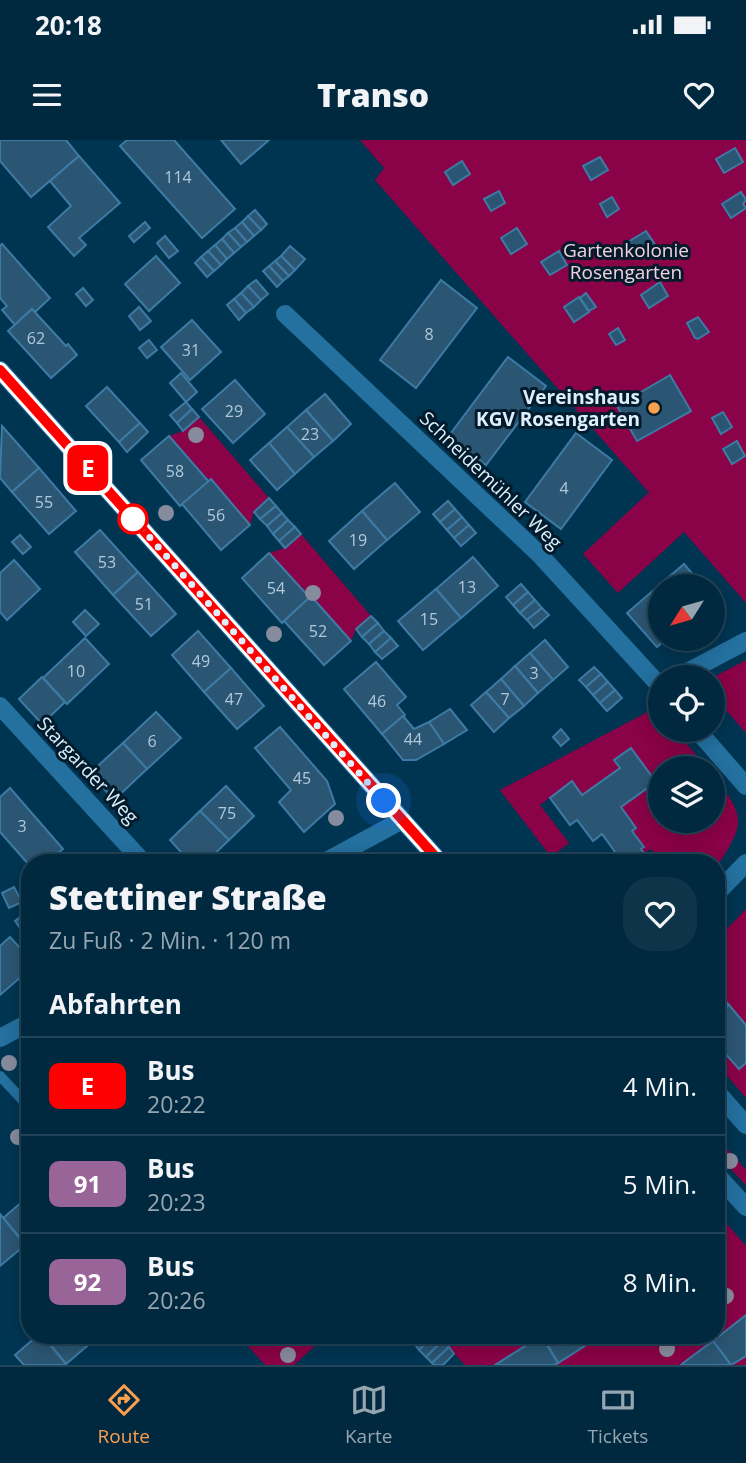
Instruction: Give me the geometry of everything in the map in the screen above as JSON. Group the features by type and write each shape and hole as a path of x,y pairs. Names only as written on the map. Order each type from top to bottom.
{"street":[{"name":"Schneidemühler Weg","path":"285,314 539,554 648,673"},
{"path":"0,370 433,854"},
{"path":"701,665 746,641"},
{"name":"Stargarder Weg","path":"0,706 136,854"},
{"path":"708,742 746,786"},
{"path":"340,854 402,820"},
{"path":"725,885 746,863"},
{"path":"0,1038 21,1027"},
{"path":"725,1101 746,1125"},
{"path":"725,1184 746,1207"}],"lane":[{"path":"0,1076 21,1098"}],"green space":[{"name":"Gartenkolonie Rosengarten","path":"360,140 746,140 746,603 725,579 725,574 721,574 684,532 618,593 583,554 648,493 651,495 375,180 384,168"},
{"path":"199,417 269,498 254,512 250,525 169,436 183,431"},
{"path":"301,534 371,616 356,629 351,641 269,553 285,548"},
{"path":"746,660 746,733 725,709 725,671"},
{"path":"648,712 648,742 685,742 697,756 648,756 648,770 631,748 614,760 620,768 582,795 572,782 540,805 569,843 555,854 549,854 500,790"},
{"path":"648,787 648,833 725,833 725,791 736,811 737,830 724,854 655,854 651,849 644,853 632,831 636,827 621,807"},
{"path":"746,909 746,1098 725,1074 725,931"},
{"path":"725,1146 746,1170 746,1185 725,1163"},
{"path":"725,1222 746,1246 746,1365 465,1365 445,1344 725,1344"},
{"path":"246,1344 317,1344 294,1365 265,1365"}],"building":[{"path":"0,140 66,140 79,156 31,197 0,161"},
{"path":"127,140 174,140 235,209 202,238 120,146"},
{"path":"221,140 269,140 241,164"},
{"path":"735,148 743,162 724,173 716,159"},
{"path":"79,156 120,203 79,238 86,245 74,256 48,227 71,206 50,181"},
{"path":"600,157 608,170 591,180 583,166"},
{"path":"462,161 470,174 453,185 445,172"},
{"path":"499,191 505,203 491,211 484,199"},
{"path":"741,192 746,200 743,204 746,208 731,218 722,204"},
{"path":"612,197 619,209 607,217 600,204"},
{"path":"255,210 267,224 261,230 248,216"},
{"path":"248,216 261,230 254,236 242,222"},
{"path":"145,222 150,228 134,242 129,236"},
{"path":"242,222 254,236 247,242 235,228"},
{"path":"235,228 247,242 241,247 228,233"},
{"path":"517,228 527,244 511,254 501,238"},
{"path":"646,231 656,246 638,258 628,242"},
{"path":"228,233 241,247 234,253 222,239"},
{"path":"165,236 178,251 169,258 157,243"},
{"path":"222,239 234,253 227,259 215,245"},
{"path":"2,244 50,298 35,312 32,309 15,325 2,310 7,306 0,298"},
{"path":"215,245 227,259 221,265 208,251"},
{"path":"290,246 305,259 295,270 281,256"},
{"path":"208,251 221,265 214,271 201,257"},
{"path":"559,251 567,265 550,275 541,262"},
{"path":"156,256 180,283 149,311 125,284"},
{"path":"281,256 295,270 289,276 275,261"},
{"path":"201,257 214,271 207,277 195,263"},
{"path":"275,261 289,276 283,281 269,266"},
{"path":"269,266 283,281 277,287 263,271"},
{"path":"256,280 268,294 261,300 248,286"},
{"path":"441,280 477,308 416,388 380,360"},
{"path":"660,282 668,296 649,308 641,295"},
{"path":"248,286 261,300 254,307 241,293"},
{"path":"83,288 93,300 86,306 76,294"},
{"path":"241,293 254,307 246,313 234,299"},
{"path":"586,293 596,307 589,311 580,298"},
{"path":"579,297 589,312 574,322 564,307"},
{"path":"234,299 246,313 239,320 227,305"},
{"path":"139,307 151,321 140,330 129,316"},
{"path":"32,309 77,355 51,378 8,331"},
{"path":"698,317 709,332 698,339 687,323"},
{"path":"192,320 221,352 190,380 161,347"},
{"path":"618,328 625,340 616,345 609,334"},
{"path":"149,340 157,350 147,358 139,348"},
{"path":"508,357 546,386 486,465 448,437"},
{"path":"181,373 197,392 186,402 170,383"},
{"path":"670,375 691,411 637,441 617,406"},
{"path":"235,380 265,414 233,443 202,409"},
{"path":"107,387 140,423 119,442 86,406"},
{"path":"325,394 351,424 333,441 306,410"},
{"path":"186,402 192,409 177,423 170,415"},
{"path":"192,409 199,417 183,431 177,423"},
{"path":"306,410 333,441 314,457 287,427"},
{"path":"723,412 732,427 721,434 712,418"},
{"path":"140,423 148,432 127,452 119,442"},
{"path":"2,426 39,468 12,492 0,478"},
{"path":"287,427 314,457 295,474 269,443"},
{"path":"576,433 612,460 561,529 525,502"},
{"path":"169,436 209,482 180,506 141,460"},
{"path":"737,441 745,456 732,464 723,449"},
{"path":"269,443 295,474 277,490 250,460"},
{"path":"39,468 76,511 49,534 12,492"},
{"path":"211,479 250,525 221,550 182,504"},
{"path":"395,483 420,512 387,540 362,511"},
{"path":"269,498 276,506 260,519 254,512"},
{"path":"448,501 455,509 440,522 433,514"},
{"path":"276,506 282,513 267,526 260,519"},
{"path":"455,509 462,517 447,530 440,522"},
{"path":"362,511 387,540 354,569 329,541"},
{"path":"282,513 288,520 273,534 267,526"},
{"path":"462,517 469,525 454,538 447,530"},
{"path":"288,520 295,527 279,541 273,534"},
{"path":"469,525 476,533 461,546 454,538"},
{"path":"295,527 301,534 285,548 279,541"},
{"path":"100,530 138,572 113,595 75,552"},
{"path":"20,535 31,547 23,554 12,542"},
{"path":"269,553 310,598 282,623 242,578"},
{"path":"473,557 498,586 461,618 436,589"},
{"path":"14,560 40,589 7,620 0,612 0,573"},
{"path":"684,564 693,574 672,574"},
{"path":"138,572 176,614 151,636 113,595"},
{"path":"521,584 528,592 513,605 506,597"},
{"path":"436,589 461,618 423,650 398,621"},
{"path":"528,592 535,600 520,613 513,605"},
{"path":"648,595 648,637 627,613"},
{"path":"311,596 351,641 324,665 284,621"},
{"path":"535,600 542,608 527,620 520,613"},
{"path":"542,608 549,615 534,628 527,620"},
{"path":"85,610 99,624 86,636 73,622"},
{"path":"371,616 378,623 362,637 356,629"},
{"path":"378,623 384,631 369,644 362,637"},
{"path":"198,631 231,668 204,692 172,655"},
{"path":"384,631 391,638 375,652 369,644"},
{"path":"85,638 109,664 67,704 43,678"},
{"path":"391,638 398,646 382,659 375,652"},
{"path":"545,640 568,667 553,680 530,653"},
{"path":"530,653 553,680 538,693 515,666"},
{"path":"376,662 406,697 397,705 405,715 382,734 344,689"},
{"path":"515,666 538,693 524,706 501,679"},
{"path":"594,667 601,674 586,687 579,680"},
{"path":"231,668 264,706 237,729 204,692"},
{"path":"601,674 608,682 593,695 586,687"},
{"path":"42,677 65,702 42,724 19,699"},
{"path":"501,679 524,706 509,718 486,692"},
{"path":"608,682 615,690 600,703 593,695"},
{"path":"615,690 622,698 607,711 600,703"},
{"path":"486,692 509,718 494,732 471,705"},
{"path":"450,709 467,730 444,744 429,722"},
{"path":"156,712 181,738 147,769 123,743"},
{"path":"403,716 414,729 429,722 444,744 416,760 403,760 382,734"},
{"path":"280,727 327,781 335,804 304,832 279,802 291,790 255,748"},
{"path":"561,729 569,739 561,746 553,737"},
{"path":"123,743 147,769 114,800 90,773"},
{"path":"631,748 648,771 648,788 621,807 636,828 632,831 644,847 641,849 645,854 612,854 615,852 602,834 593,841 577,820 570,825 550,798 572,781 582,795 620,768 614,760"},
{"path":"226,786 254,816 229,840 200,811"},
{"path":"10,788 63,849 57,854 21,856 0,832 0,797"},
{"path":"200,811 229,840 214,854 183,854 170,840"},
{"path":"14,887 21,902 9,908 2,893"},
{"path":"21,917 21,929 15,921"},
{"path":"10,937 21,949 21,977 0,995 0,946"},
{"path":"729,1005 746,1025 746,1063 739,1069 725,1053 725,1008"},
{"path":"21,1203 21,1239 3,1218"},
{"path":"0,1214 21,1240 21,1248 0,1266"},
{"path":"746,1315 746,1356 731,1365 715,1344 725,1344 725,1332"},
{"path":"28,1344 49,1344 66,1364 24,1365 15,1355"},
{"path":"49,1344 89,1344 66,1364"},
{"path":"415,1344 425,1344 419,1350"},
{"path":"425,1344 439,1344 426,1357 419,1350"},
{"path":"439,1344 449,1347 432,1363 426,1357"},
{"path":"528,1344 546,1344 558,1363 554,1365 495,1365"},
{"path":"547,1344 588,1344 558,1363"},
{"path":"709,1344 715,1344 731,1365 681,1365"},
{"path":"449,1347 454,1354 443,1365 434,1365 432,1363"}],"bus line":[{"name":"E","path":"0,370 433,854"}],"place":[{"name":"Vereinshaus KGV Rosengarten","path":"654,408"}],"route":[{"path":"133,519 129,514 384,801"}]}
